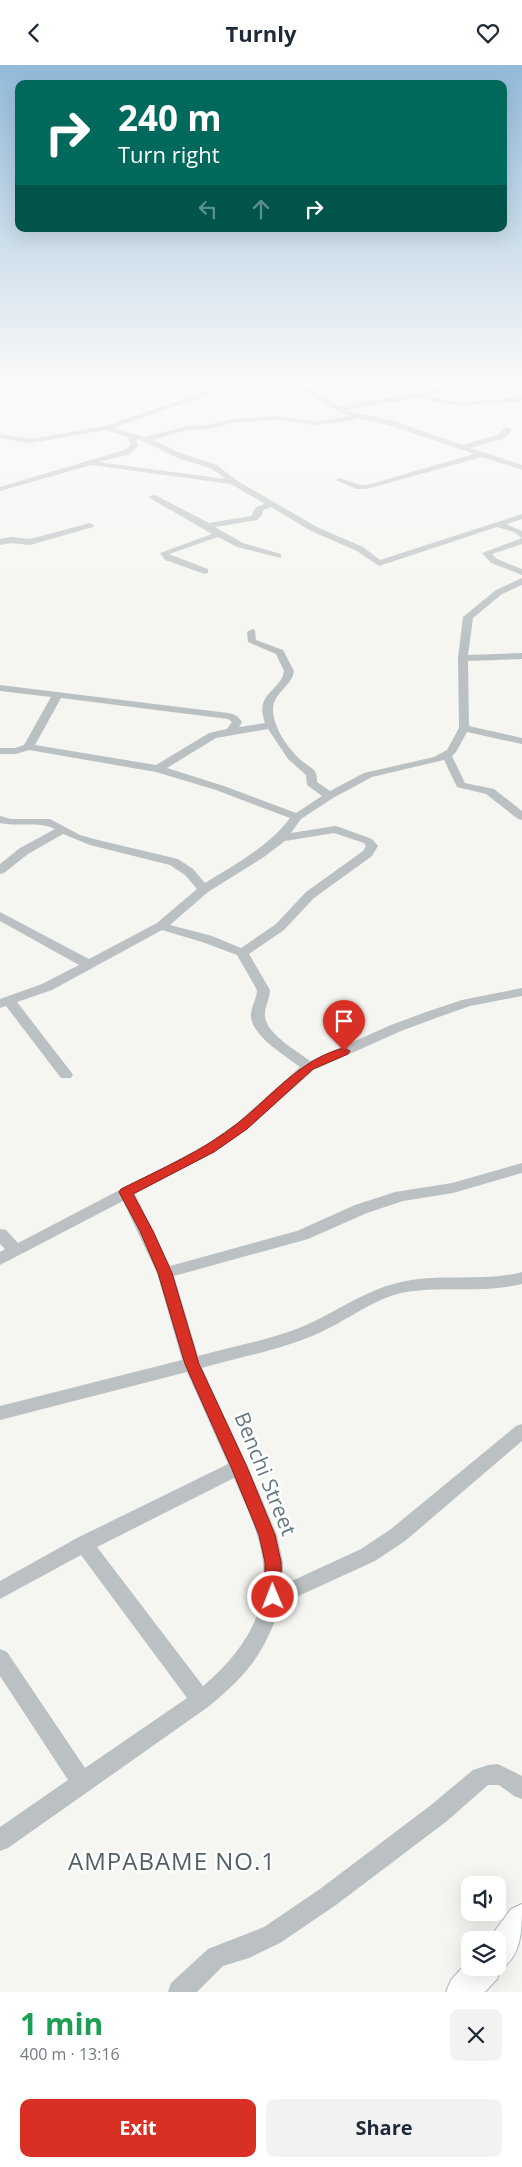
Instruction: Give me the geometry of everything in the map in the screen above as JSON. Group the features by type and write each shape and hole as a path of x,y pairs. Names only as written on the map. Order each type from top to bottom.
{"main road":[{"path":"506,1942 522,1920"},
{"path":"463,1992 477,1976"}],"street":[{"path":"0,489 66,469"},
{"path":"132,469 233,482"},
{"path":"217,469 233,482 314,529 360,549 379,563 522,516"},
{"path":"340,480 358,487 367,487 431,469"},
{"path":"152,497 208,526 218,534 251,549 278,555"},
{"path":"208,526 254,518 258,515 259,509 272,504"},
{"path":"193,518 220,523"},
{"path":"497,524 517,530 522,536"},
{"path":"0,542 11,540 30,543 90,525"},
{"path":"0,532 11,540"},
{"path":"205,571 168,558 164,553 209,539 218,534"},
{"path":"66,1075 5,1002 47,987 161,926 204,889 233,873 281,838 297,817 368,775 425,763 447,756 464,728 463,658 468,617 499,592 521,580 486,553 522,541"},
{"path":"252,632 251,640 253,642 280,652 289,674 288,680 272,696 267,706 270,725 296,761 311,774 311,783 329,797"},
{"path":"463,658 522,656"},
{"path":"0,688 228,716 236,720 231,732"},
{"path":"28,747 58,694"},
{"path":"158,769 213,735 270,725"},
{"path":"464,728 522,741"},
{"path":"0,751 16,751 28,747 158,769 220,788 297,817"},
{"path":"447,756 462,785 490,791 522,817"},
{"path":"0,819 11,822 50,823 94,843 174,862 189,873 204,889"},
{"path":"242,953 280,927 310,895 368,853 372,846 368,841 332,829 281,838"},
{"path":"0,870 24,851 62,830"},
{"path":"0,916 89,965"},
{"path":"161,926 207,939 242,953 249,968 263,987 264,994 258,1016 260,1023 267,1034 309,1067"},
{"path":"0,1259 215,1145 242,1126 309,1067 396,1028 431,1015 467,1003 522,992"},
{"path":"165,1273 302,1235 361,1209 401,1196 453,1188 522,1168"},
{"name":"Benchi Street","path":"0,1841 201,1700 230,1676 245,1659 262,1627 273,1597 273,1562 267,1535 239,1467 192,1364 165,1273 126,1192"},
{"path":"0,1234 16,1251"},
{"path":"0,1413 301,1334 397,1288 413,1285 500,1283 522,1278"},
{"path":"273,1597 368,1555 398,1535 522,1431"},
{"path":"0,1591 84,1544 239,1467"},
{"path":"84,1544 201,1700"},
{"path":"0,1658 82,1783"},
{"path":"180,1992 216,1957 249,1946 272,1935 328,1897 439,1813 481,1777 489,1774 506,1776 522,1789"}],"district":[{"name":"AMPABAME NO.1","path":"172,1862"}],"route":[{"path":"273,1597 273,1562 267,1535 239,1467 192,1364 176,1304 165,1273 126,1192 210,1149 242,1126 309,1067 344,1051"}]}
